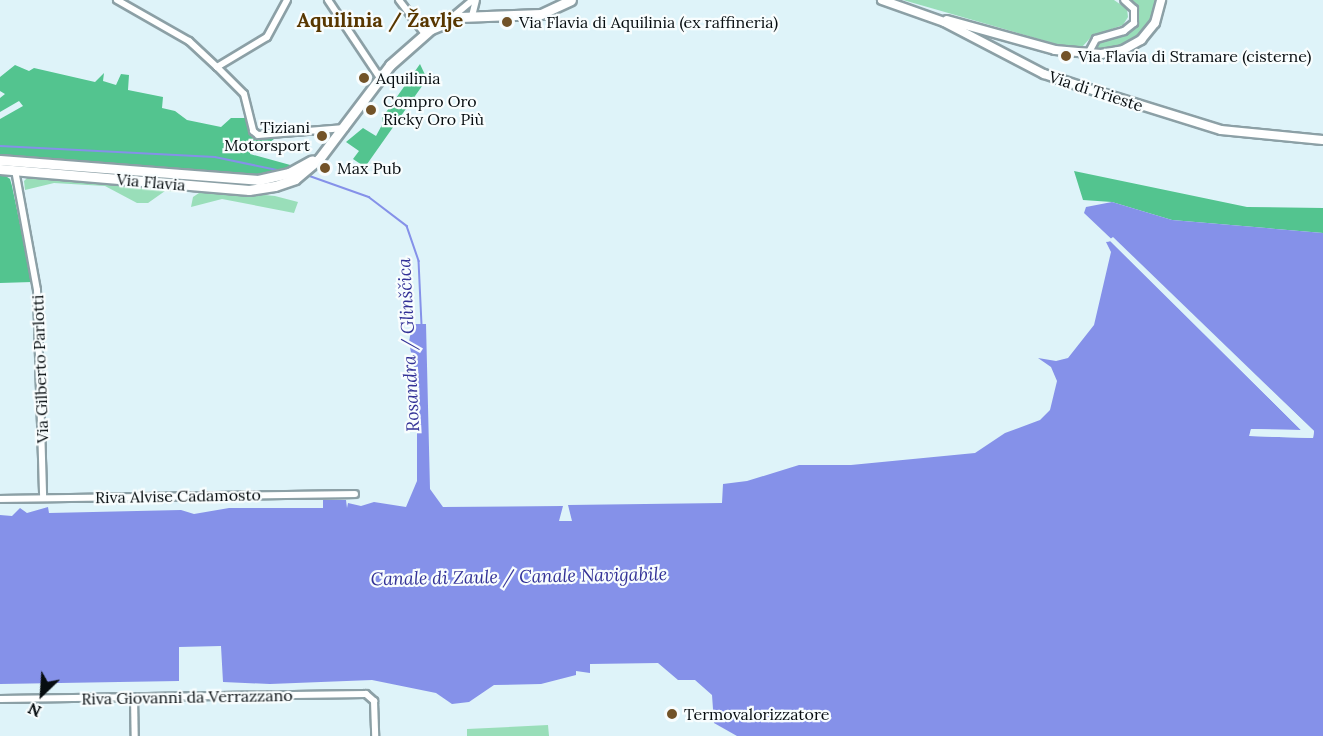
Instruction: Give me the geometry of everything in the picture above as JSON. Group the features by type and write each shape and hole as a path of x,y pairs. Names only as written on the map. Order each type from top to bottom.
{"main road":[{"path":"329,149 380,78 425,34 449,19 541,14 571,0"},
{"name":"Via Flavia","path":"0,160 250,180 289,173 329,149"},
{"name":"Via Flavia","path":"0,169 249,190 275,186 300,176 329,149"}],"street":[{"path":"117,0 189,41 217,67 244,94 253,131 258,135 346,128"},
{"path":"217,67 267,37 287,0"},
{"path":"328,0 380,78"},
{"path":"399,0 425,34"},
{"path":"472,16 474,0"},
{"path":"449,19 474,0"},
{"name":"Via di Trieste","path":"882,0 923,14 1044,74 1182,119 1243,135 1323,140"},
{"path":"1088,54 1096,39 1124,31 1134,23 1134,9 1124,0"},
{"path":"923,14 1055,50 1088,54 1123,50 1141,40 1155,23 1161,0"},
{"name":"Via Gilberto Parlotti","path":"15,170 38,290 43,498"},
{"name":"Riva Alvise Cadamosto","path":"0,499 355,494"},
{"name":"Riva Giovanni da Verrazzano","path":"0,699 373,697 375,736"},
{"path":"134,698 135,736"}],"green space":[{"path":"903,0 1114,0 1127,9 1128,17 1123,25 1092,36 1082,47 1056,44"},
{"path":"1132,0 1155,0 1149,27 1134,41 1116,48 1093,50 1095,44 1132,31 1139,19"},
{"path":"420,64 427,79 365,167 353,159 359,151 346,142 363,128 376,136 383,123 382,118"},
{"path":"15,65 29,71 34,68 95,82 104,73 103,81 116,85 121,74 129,75 128,90 163,97 162,108 175,111 187,120 221,127 231,118 246,118 251,136 274,139 261,149 251,148 250,154 294,166 256,176 0,157 0,119 23,106 19,101 0,112 0,98 5,94 0,91 0,77"},
{"path":"1074,171 1247,207 1323,208 1323,233 1172,220 1112,202 1083,200"},
{"path":"0,172 10,179 32,282 0,283"},
{"path":"30,175 173,188 178,192 165,191 148,203 137,203 105,186 54,183 25,190 24,181"},
{"path":"205,189 275,196 298,202 294,213 222,199 191,207 193,197"},
{"path":"548,725 549,736 467,736 467,729"}],"water":[{"name":"Canale di Zaule / Canale Navigabile","path":"1112,202 1172,220 1323,233 1323,736 737,736 714,723 712,695 695,680 678,680 658,663 590,664 590,673 576,671 576,675 541,684 494,685 469,702 452,704 436,693 372,680 270,684 223,682 221,646 179,647 179,681 0,684 0,515 12,516 20,508 27,513 48,507 49,513 181,510 194,514 229,508 323,508 323,500 346,500 347,508 348,503 361,506 374,502 406,507 417,481 417,384 409,342 412,324 426,324 430,489 443,507 563,506 559,521 572,521 568,505 722,503 723,484 747,481 799,465 851,465 975,453 1005,433 1040,420 1050,410 1057,381 1051,367 1038,358 1056,361 1068,358 1094,325 1111,252 1106,242 1110,241 1301,430 1251,429 1250,436 1313,438 1314,431 1084,213 1086,207"}],"pier":[{"path":"1113,237 1314,431 1313,438 1249,436 1251,429 1301,430 1111,241 1106,242","holes":["1217,342 1311,432 1310,435 1253,434 1301,433 1304,430"]}],"waterway":[{"name":"Rosandra / Glinščica","path":"0,146 215,157 282,171"},
{"name":"Rosandra / Glinščica","path":"307,175 369,197 407,226 419,261 422,325"}],"place":[{"name":"Via Flavia di Aquilinia (ex raffineria)","path":"507,22"},
{"name":"Via Flavia di Stramare (cisterne)","path":"1066,56"},
{"name":"Aquilinia","path":"364,78"},
{"name":"Compro Oro Ricky Oro Più","path":"371,110"},
{"name":"Tiziani Motorsport","path":"322,136"},
{"name":"Max Pub","path":"325,168"},
{"name":"Termovalorizzatore","path":"672,714"}],"district":[{"name":"Aquilinia / Žavlje","path":"380,19"}]}
